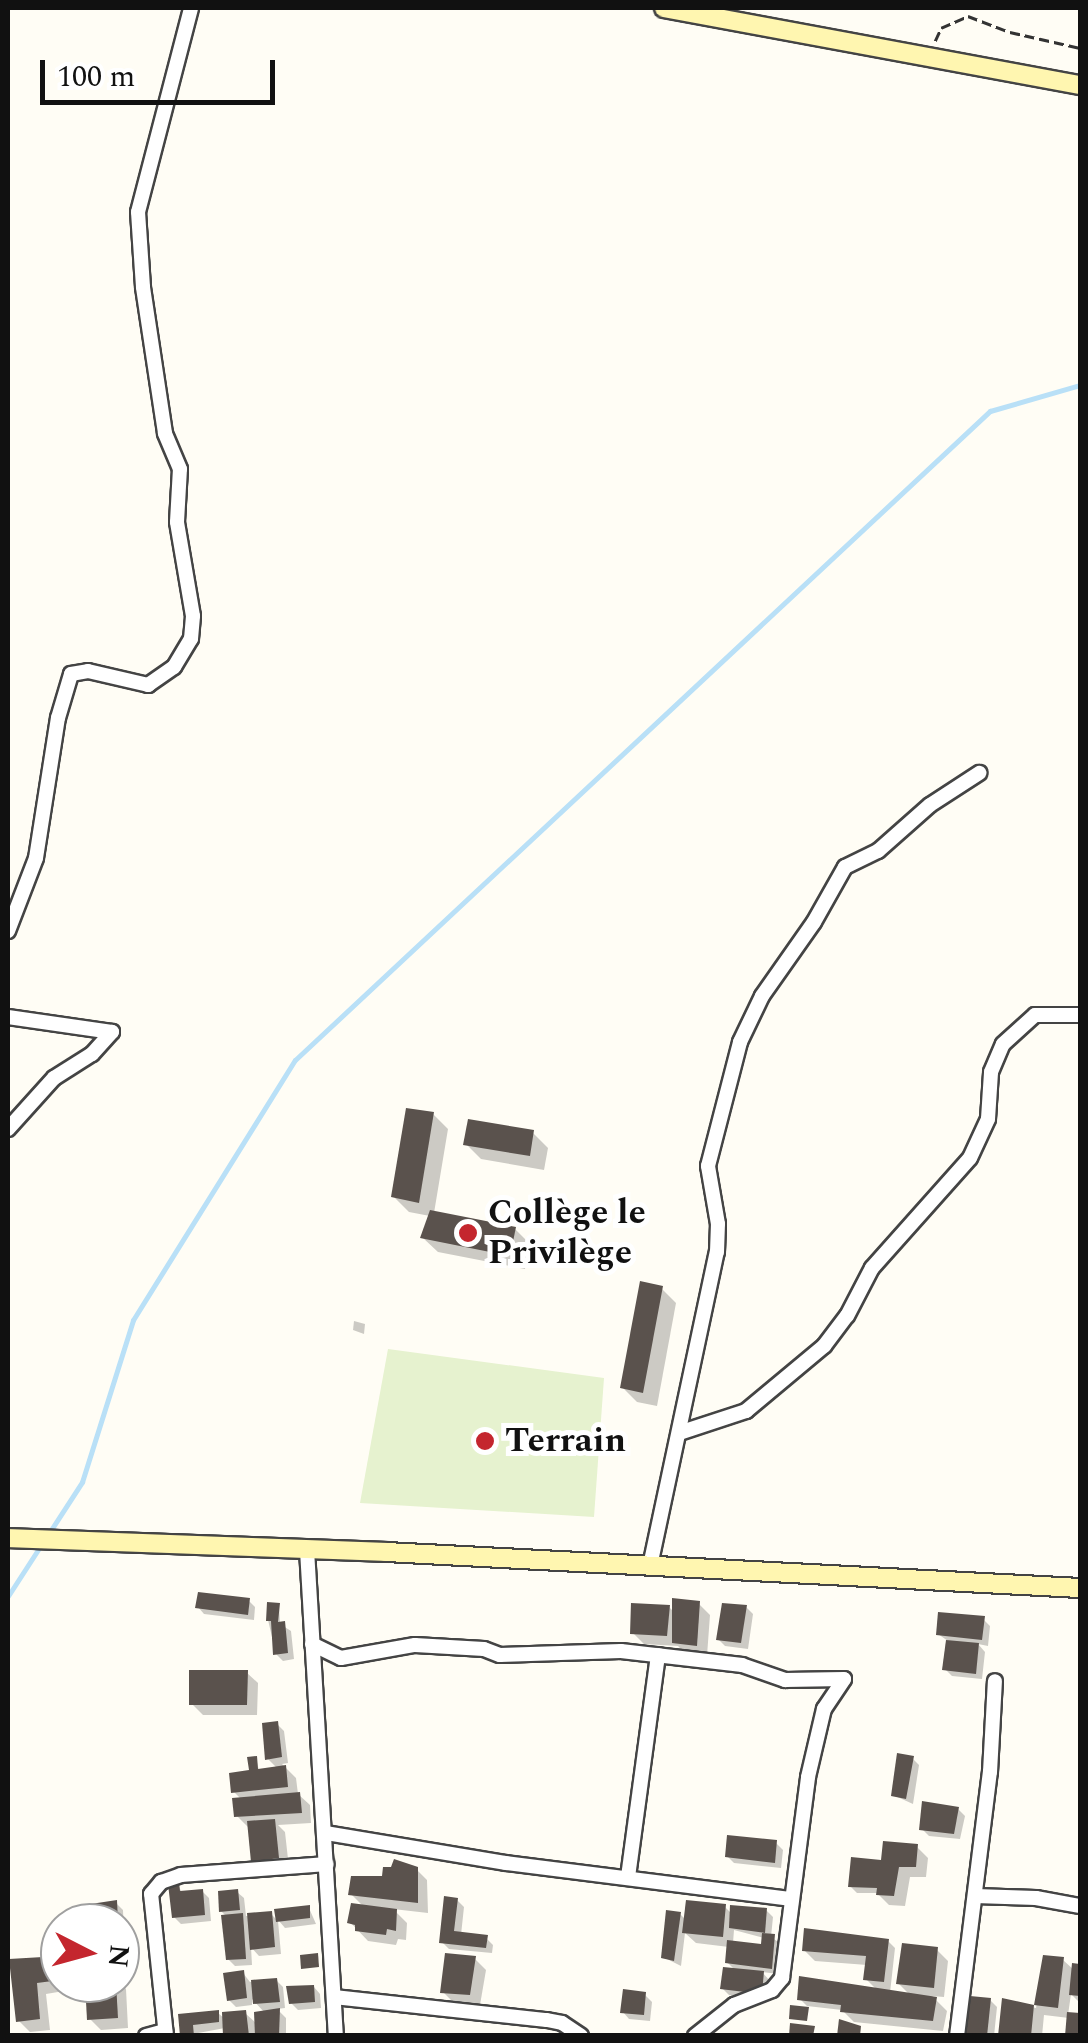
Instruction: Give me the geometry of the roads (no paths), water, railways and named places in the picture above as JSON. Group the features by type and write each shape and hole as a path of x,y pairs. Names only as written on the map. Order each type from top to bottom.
{"street":[{"path":"8,931 14,895 36,858 58,718 71,674 88,671 148,685 174,668 191,639 193,616 178,522 180,469 165,434 143,287 138,212 191,8"},
{"path":"664,8 1080,85"},
{"path":"650,1566 717,1252 709,1154 740,1042 762,996 814,922 845,866 878,851 930,805 979,773"},
{"path":"679,1432 746,1411 824,1346 847,1316 872,1268 970,1158 988,1120 991,1072 1003,1044 1036,1015 1080,1016"},
{"path":"8,1017 112,1032 92,1054 54,1078 8,1129"},
{"path":"8,1538 1080,1588"},
{"path":"308,1550 336,2036"},
{"path":"312,1644 341,1658 414,1645 484,1649 500,1656 606,1650 742,1665 786,1680 844,1680 824,1709 811,1762 779,1986 734,2005 695,2036"},
{"path":"628,1877 658,1655"},
{"path":"957,2036 976,1896 995,1682"},
{"path":"326,1832 506,1863 791,1899"},
{"path":"146,2036 166,2034 151,1894 161,1882 181,1875 328,1864"},
{"path":"976,1896 1036,1898 1080,1906"},
{"path":"334,1998 547,2020 582,2036"}],"waterway":[{"path":"49,1533 82,1482 133,1320 295,1060 990,411 1080,385"},
{"path":"8,1596 43,1542"}],"place":[{"name":"Collège le Privilège","path":"468,1233"},
{"name":"Terrain","path":"485,1441"}]}
